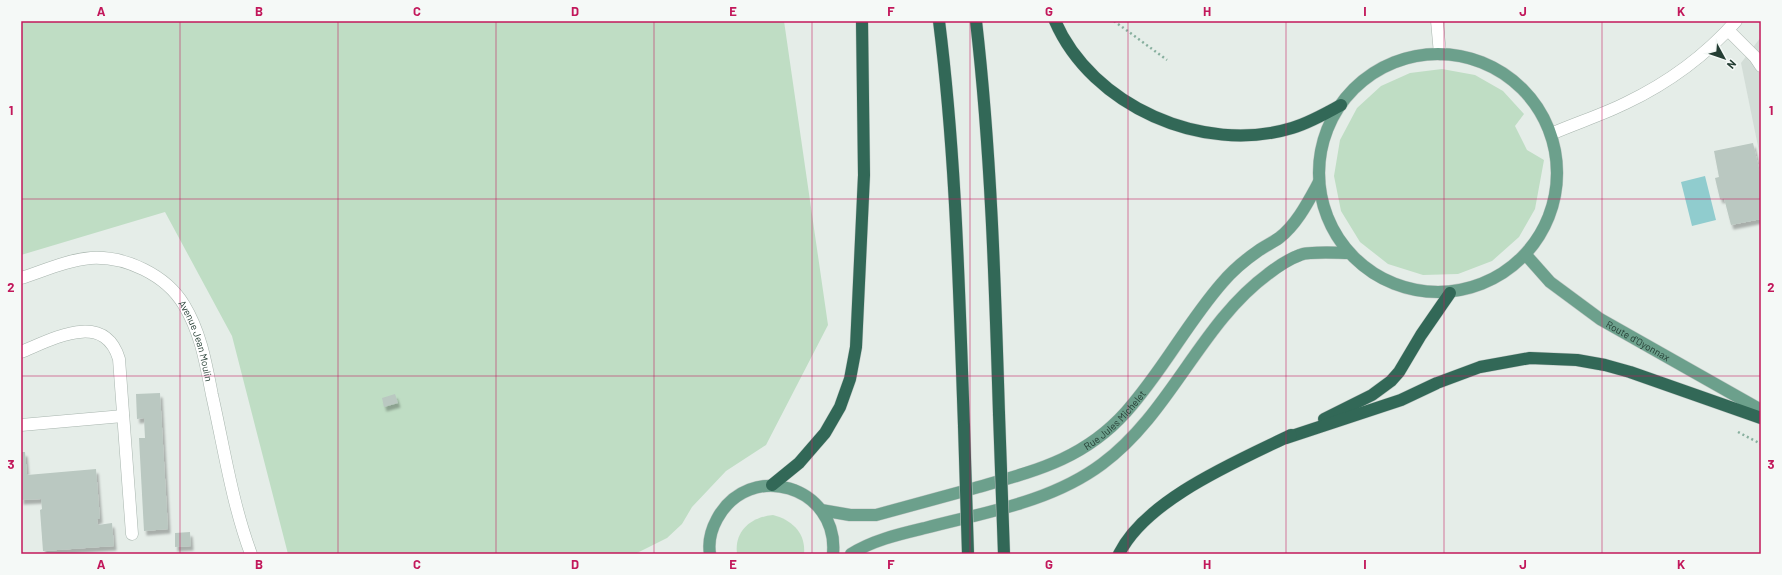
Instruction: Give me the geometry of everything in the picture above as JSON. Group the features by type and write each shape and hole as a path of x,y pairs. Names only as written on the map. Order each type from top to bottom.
{"highway":[{"path":"772,485 799,463 825,433 840,407 850,379 856,347 864,175 862,21"},
{"path":"939,21 952,151 958,252 968,554"},
{"path":"976,21 988,155 994,249 1004,554"},
{"path":"1055,21 1066,43 1081,62 1111,91 1148,113 1194,131 1234,135 1270,133 1312,121 1341,105"},
{"path":"1119,554 1140,525 1166,504 1208,478 1384,388 1399,372 1421,335 1450,293"},
{"path":"1286,438 1401,400 1437,383 1480,367 1530,358 1578,360 1605,365 1638,374 1761,418"}],"main road":[{"path":"1416,54 1440,54 1461,55 1476,59 1508,76 1525,89 1547,121 1552,134 1558,166 1555,198 1544,228 1526,255 1503,274 1476,287 1450,293 1410,290 1376,276 1348,253 1324,211 1319,182 1319,163 1323,142 1329,123 1355,86 1374,70 1393,61 1416,54"},
{"name":"Rue Jules Michelet","path":"821,510 850,515 876,515 1038,470 1066,458 1080,450 1126,412 1141,394 1208,300 1238,267 1287,231 1305,207 1319,182"},
{"path":"851,554 894,536 1038,498 1077,480 1102,464 1132,438 1157,409 1228,311 1251,287 1277,268 1300,254 1348,253"},
{"name":"Route d'Oyonnax","path":"1526,255 1550,282 1600,320 1761,410"},
{"path":"710,554 709,545 712,526 722,510 735,496 753,488 772,485 786,487 799,492 811,500 821,510 828,523 832,537 832,554"}],"street":[{"path":"1437,21 1440,54"},
{"path":"1552,134 1625,104 1662,84 1701,56 1732,25 1761,66"},
{"name":"Avenue Jean Moulin","path":"21,278 69,262 90,258 106,258 135,266 163,281 173,291 184,305 199,336 234,498 251,554"},
{"path":"21,352 69,333 83,330 95,332 115,346 119,359 132,534"},
{"path":"21,425 123,416"}],"path":[{"path":"1114,21 1167,60"}],"shaded area":[{"path":"1761,37 1761,161 1741,63"}],"green space":[{"path":"21,21 784,21 828,325 766,445 726,471 692,507 682,524 667,538 635,554 288,554 232,336 165,212 21,255"},
{"path":"1442,69 1475,75 1503,91 1524,114 1515,126 1527,150 1544,160 1535,209 1519,237 1492,261 1458,274 1423,275 1388,264 1360,242 1341,211 1334,176 1340,140 1357,108 1381,86 1410,73"},
{"path":"773,515 786,520 796,528 803,540 804,554 737,554 738,538 741,532 751,522 765,516"}],"water":[{"path":"1705,176 1716,220 1692,226 1681,182"}],"building":[{"path":"1753,143 1761,177 1761,219 1731,225 1724,198 1720,199 1715,178 1719,177 1714,151"},
{"path":"160,393 168,529 144,531 139,438 145,438 144,418 137,419 136,394"},
{"path":"395,394 398,403 384,407 382,398"},
{"path":"21,452 25,452 27,475 96,469 100,519 97,519 98,525 112,523 114,546 43,551 40,510 42,509 41,499 21,500"},
{"path":"190,532 191,546 175,547 175,533"}]}
